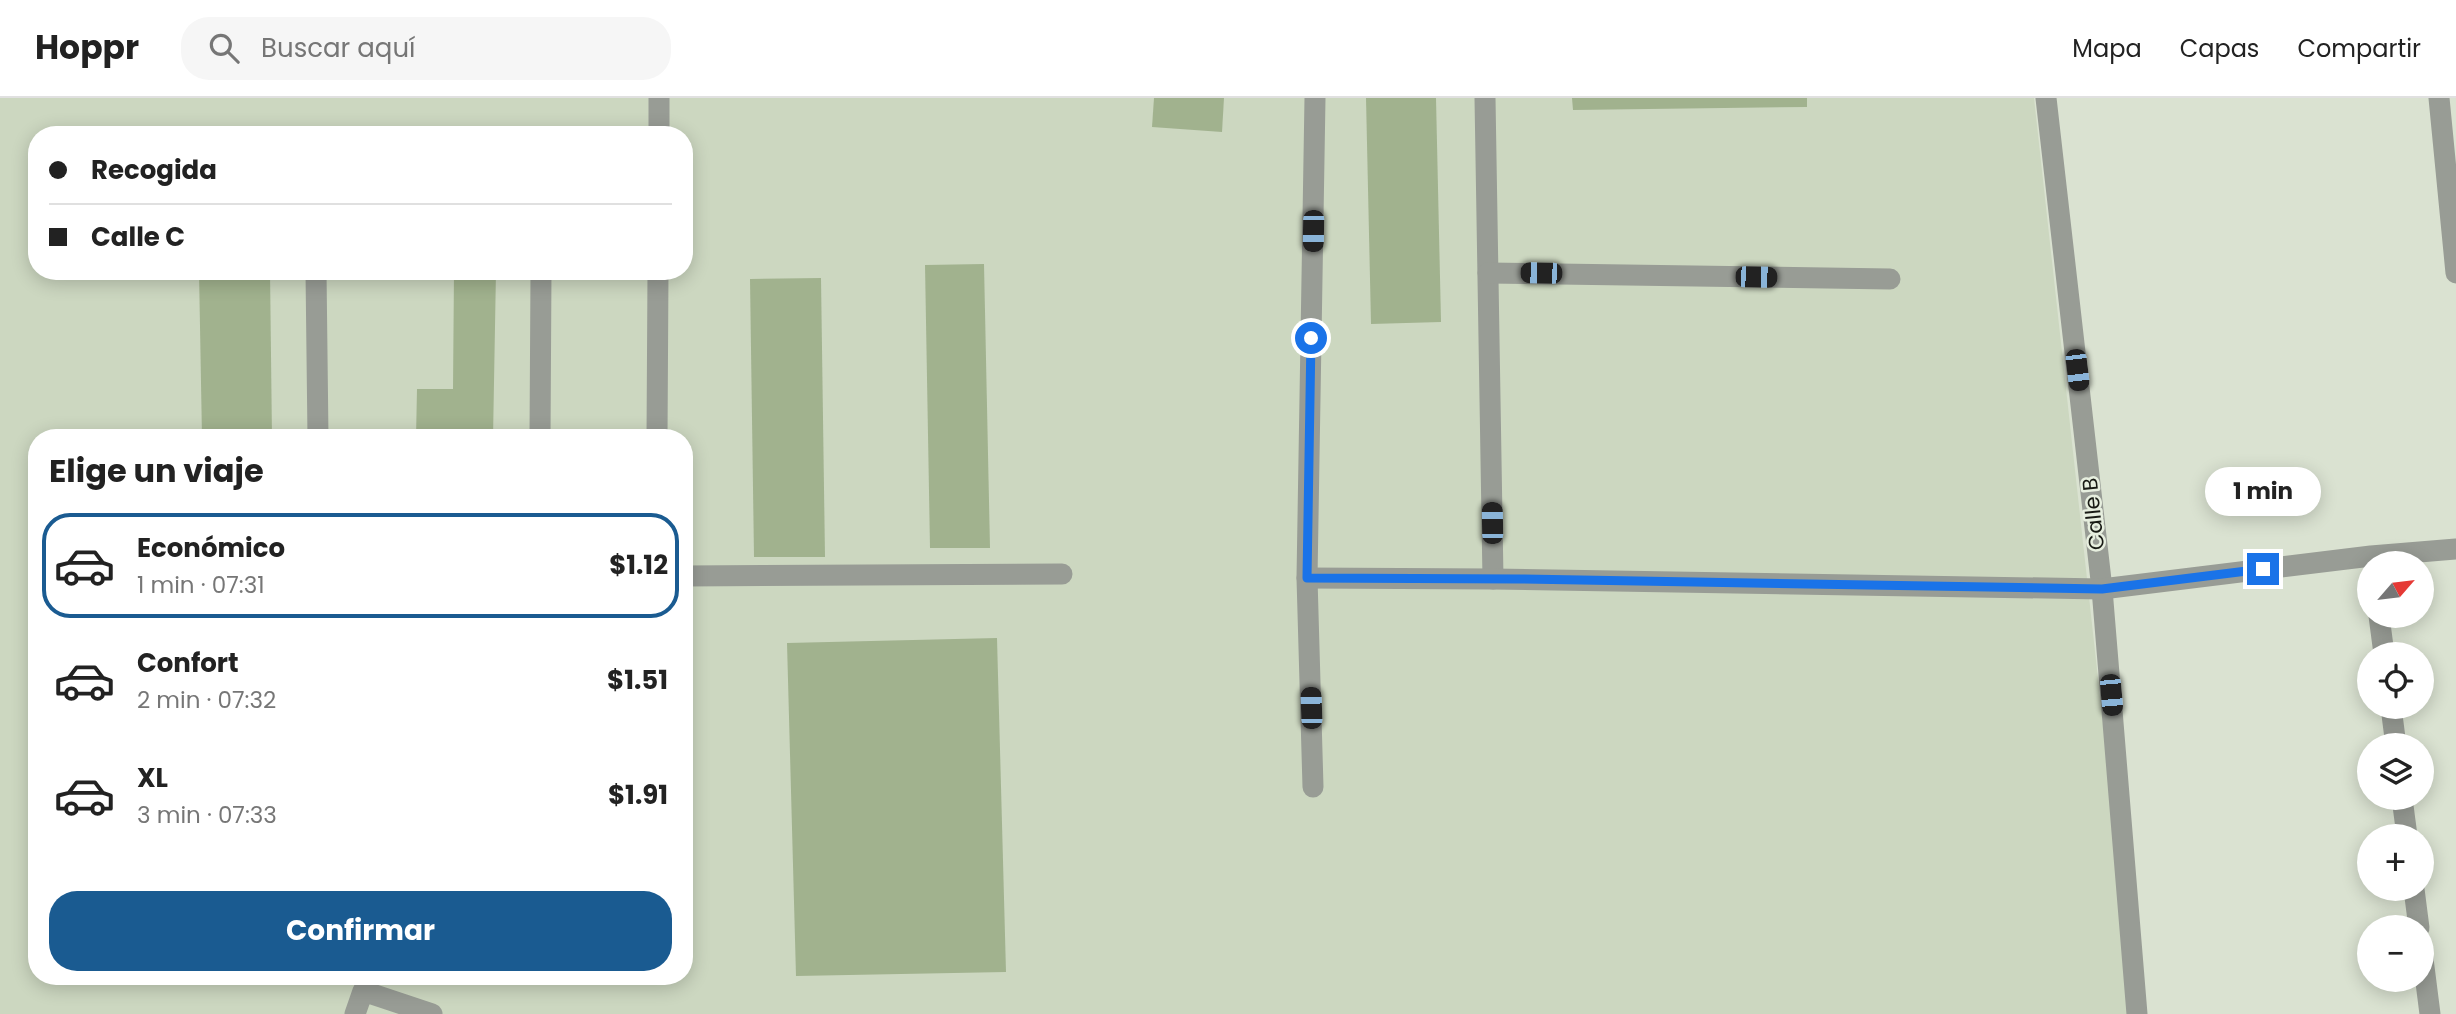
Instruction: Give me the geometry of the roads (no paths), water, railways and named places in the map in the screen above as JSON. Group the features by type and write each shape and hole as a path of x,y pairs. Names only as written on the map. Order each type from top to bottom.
{"street":[{"path":"659,98 659,126"},
{"path":"1313,787 1307,578 1315,98"},
{"path":"1485,98 1493,579"},
{"name":"Calle B","path":"2046,98 2102,589 2137,1014"},
{"path":"2439,98 2456,273"},
{"path":"1488,272 1890,279"},
{"path":"316,280 318,429"},
{"path":"540,429 541,280"},
{"path":"657,429 658,280"},
{"path":"2434,551 2456,548"},
{"path":"1307,578 2102,589 2357,562"},
{"path":"693,576 1062,574"},
{"path":"355,1014 363,991 432,1014"},
{"path":"2427,992 2430,1014"}]}
